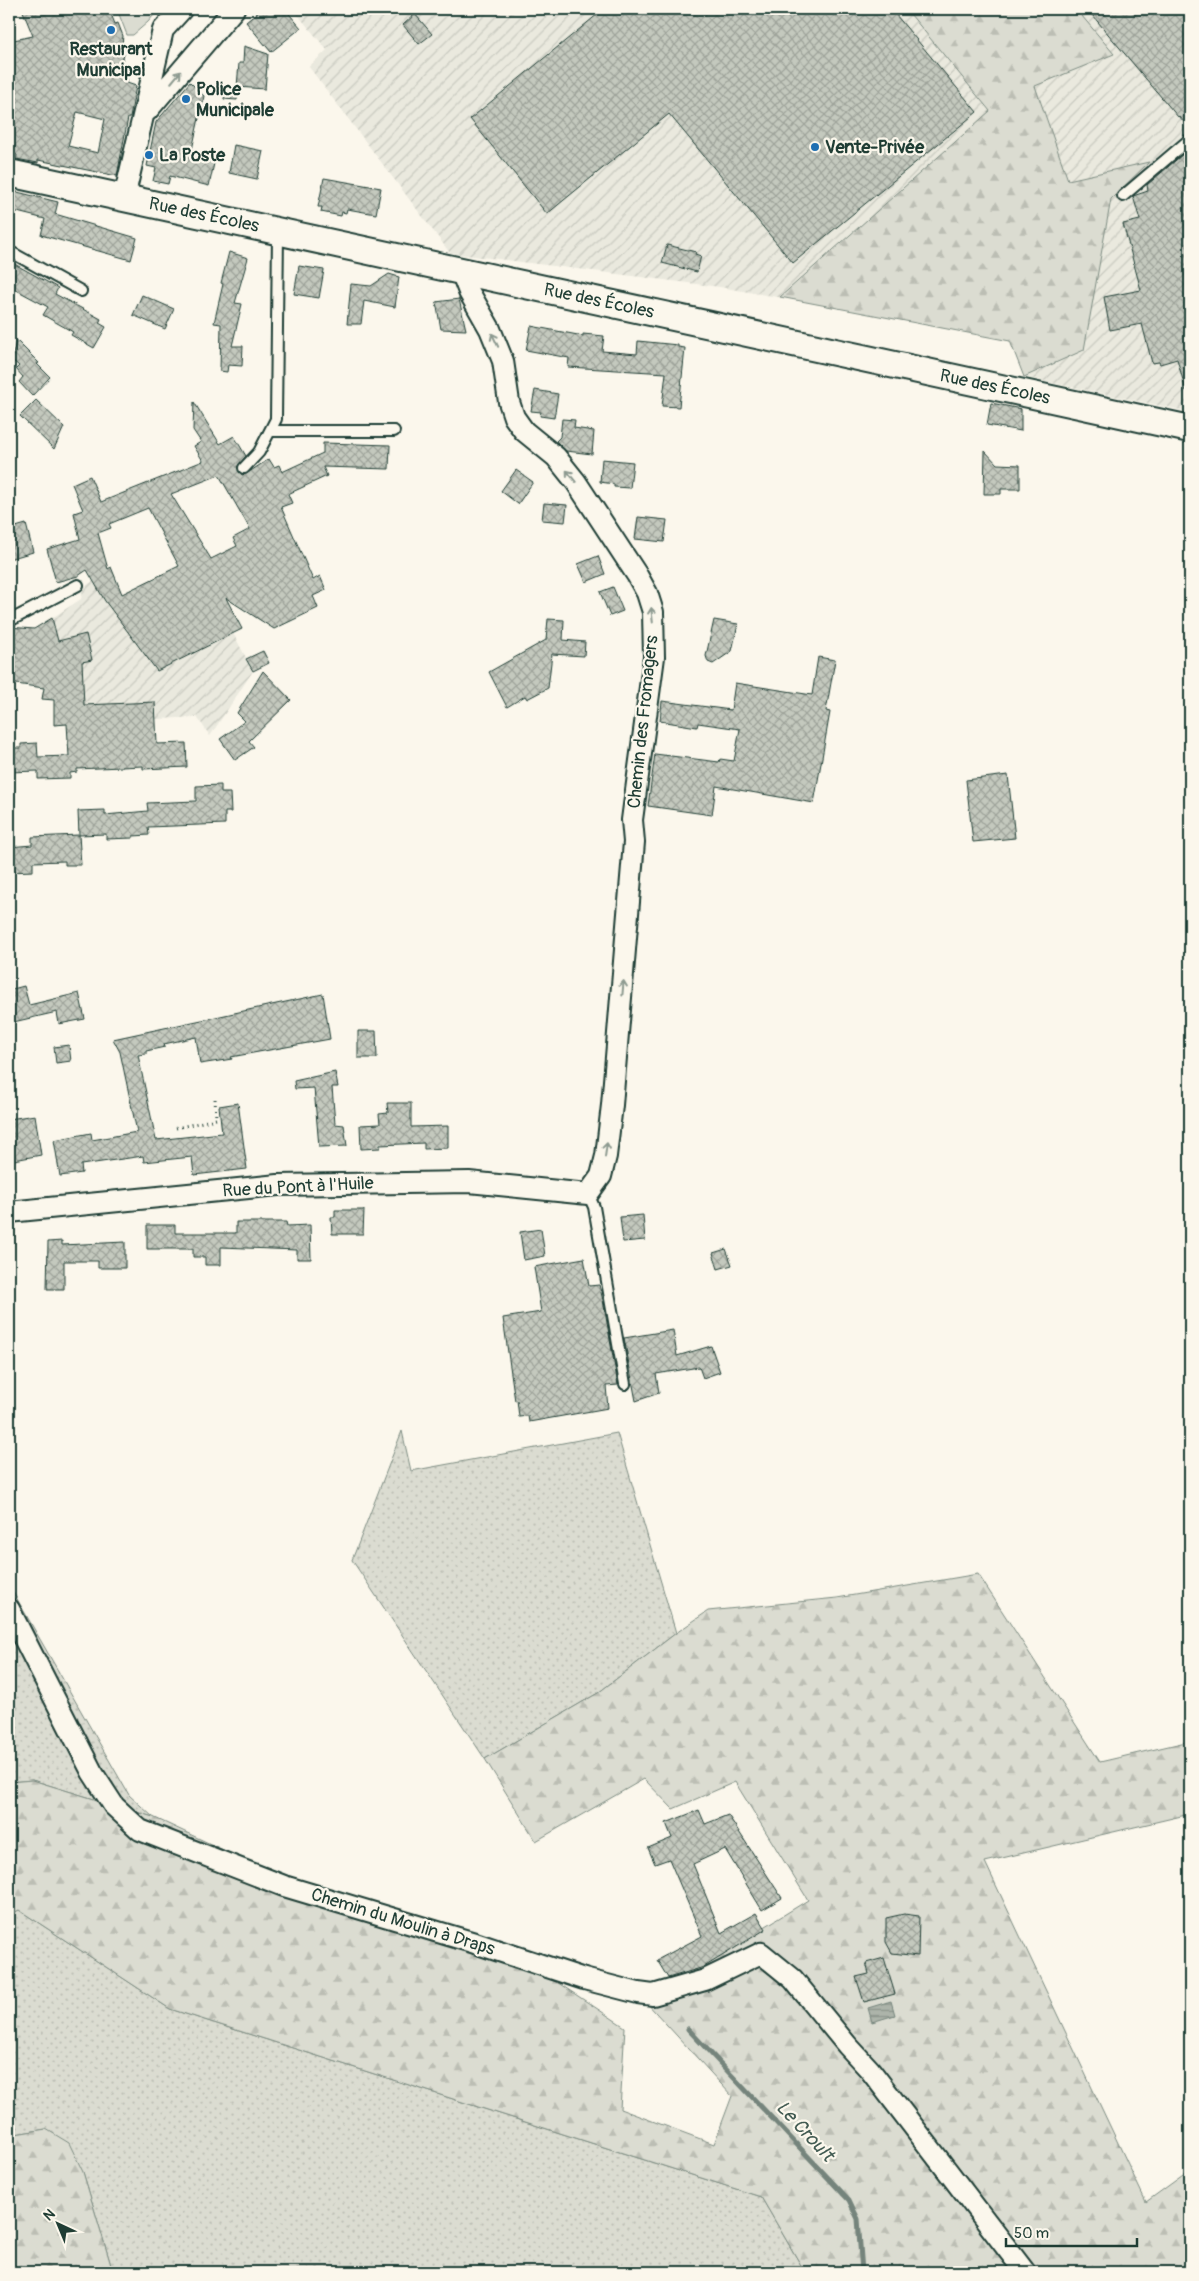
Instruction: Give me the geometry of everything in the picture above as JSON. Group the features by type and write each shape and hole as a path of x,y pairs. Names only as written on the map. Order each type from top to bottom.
{"street":[{"path":"124,198 163,30 182,9"},
{"path":"144,114 234,9"},
{"name":"Rue des Écoles","path":"9,173 1190,429"},
{"name":"Chemin des Fromagers","path":"461,271 468,292 490,330 503,361 509,402 514,417 524,430 556,457 576,482 637,575 647,593 653,612 654,657 632,820 634,842 612,1105 606,1156 601,1176 588,1194"},
{"name":"Rue du Pont à l'Huile","path":"9,1212 278,1184 468,1182 588,1194"},
{"name":"Chemin du Moulin à Draps","path":"9,1609 92,1772 114,1806 140,1830 284,1886 475,1943 584,1979 638,1993 653,1995 705,1980 761,1953 793,1979 870,2070 1025,2272"}],"lane":[{"path":"1123,196 1190,139"},
{"path":"244,468 259,452 271,432 276,419 278,232"},
{"path":"9,252 81,291"},
{"path":"271,432 394,431"},
{"path":"9,619 13,619 78,585"},
{"path":"588,1194 594,1207 625,1384"}],"path":[{"path":"176,1128 216,1119 215,1098"}],"shaded area":[{"path":"293,9 1190,9 1190,412 1024,377 1010,341 976,332 720,287 450,253 309,67 327,50"},
{"path":"93,581 157,671 233,633 253,671 210,736 197,717 67,724 63,661 52,618 81,599 83,588"},
{"path":"891,2001 895,2015 872,2022 868,2008"}],"green space":[{"path":"117,9 159,9 133,35 127,35"},
{"path":"906,9 1076,9 1114,54 1035,86 1068,180 1149,162 1111,199 1084,350 1024,377 1010,341 780,297 990,111"},
{"path":"402,1431 411,1471 617,1433 676,1633 598,1693 485,1759 352,1560"},
{"path":"978,1574 1100,1762 1190,1741 1190,1814 985,1862 1146,2202 1190,2170 1190,2272 805,2272 761,2197 170,2009 19,1910 9,1915 9,1782 32,1780 153,1817 358,1913 543,1973 625,2027 620,2109 714,2144 732,2096 645,2001 808,1900 735,1782 673,1809 644,1779 536,1841 485,1759 598,1693 708,1611 837,1598"},
{"path":"9,1585 129,1795 153,1817 32,1780 9,1782"},
{"path":"19,1910 170,2009 761,2197 805,2272 113,2272 83,2172 46,2129 9,2135 9,1915"},
{"path":"46,2129 69,2143 83,2172 113,2272 9,2272 9,2135"}],"building":[{"path":"22,9 109,9 115,24 118,23 123,36 122,44 126,46 120,71 128,73 127,83 136,86 117,176 38,160 38,163 16,159 17,155 9,153 9,41 33,36","holes":["77,112 105,119 98,153 68,146"]},
{"path":"262,9 285,9 301,28 271,52 246,22"},
{"name":"Vente-Privée","path":"604,9 891,9 977,112 793,263 669,114 547,214 470,119"},
{"path":"1087,9 1190,9 1190,129 1178,117"},
{"path":"415,14 432,34 419,44 403,25"},
{"path":"244,46 268,54 265,89 237,87 239,63 243,63"},
{"path":"190,82 204,96 191,154 215,159 209,186 170,176 168,184 153,181 156,168 147,166 156,122"},
{"path":"225,86 238,87 237,100 224,99"},
{"path":"234,145 263,151 257,179 229,173"},
{"path":"1190,148 1190,390 1186,391 1177,359 1160,364 1159,362 1152,363 1142,324 1110,330 1104,297 1141,290 1123,224 1140,220 1133,196 1148,191 1147,185"},
{"path":"324,178 381,188 376,214 347,209 346,213 342,212 341,216 321,212 322,207 318,207"},
{"path":"9,190 58,202 55,214 137,238 131,260 41,235 45,219 13,211 13,208 9,207"},
{"path":"667,245 696,252 695,254 701,256 697,272 662,263"},
{"path":"229,252 248,258 235,303 242,304 232,346 243,346 242,366 228,365 227,372 220,371 221,324 214,323"},
{"path":"9,261 58,288 55,294 101,319 99,323 106,327 94,348 71,335 73,332 43,315 48,307 9,286"},
{"path":"299,266 324,270 319,298 294,294"},
{"path":"389,274 399,277 395,307 364,301 361,324 347,324 351,284 371,286"},
{"path":"142,295 174,309 165,329 133,315"},
{"path":"459,299 466,330 441,329 436,302"},
{"path":"531,326 583,336 583,334 604,336 602,351 637,354 638,341 678,345 678,347 685,348 679,407 662,406 666,373 568,367 569,358 526,350"},
{"path":"16,340 50,377 32,396 19,382 23,377 16,369 19,366 12,360"},
{"path":"535,390 558,394 554,418 540,416 541,412 531,411"},
{"path":"36,400 64,427 54,449 20,416"},
{"path":"194,402 220,444 234,436 246,456 237,467 242,475 269,459 274,467 279,465 282,472 323,453 323,443 390,445 389,469 323,467 327,476 288,494 292,503 281,507 313,580 320,576 326,590 313,596 318,608 274,629 226,598 242,629 157,671 105,601 87,570 78,576 56,582 47,549 80,539 74,513 83,510 72,484 90,476 101,502 203,461 194,446 201,442 193,430","holes":["219,475 250,529 233,538 237,546 211,559 171,494","148,508 179,566 122,594 111,567 108,569 98,533 111,528 109,524"]},
{"path":"991,403 1021,409 1021,431 987,425"},
{"path":"562,419 575,420 574,428 594,431 592,454 566,451 556,441 560,437"},
{"path":"985,451 997,464 1020,465 1020,489 1001,489 1001,494 984,494"},
{"path":"602,459 633,462 630,488 614,487 614,484 600,482"},
{"path":"516,470 533,482 518,504 501,491"},
{"path":"544,503 567,505 565,522 542,520"},
{"path":"638,517 667,520 664,542 635,539"},
{"path":"26,524 33,552 9,559 9,529"},
{"path":"598,556 605,574 586,582 578,564"},
{"path":"613,587 623,611 610,616 600,592"},
{"path":"52,618 58,641 86,634 92,660 82,662 84,705 155,702 157,744 186,743 187,767 143,769 143,766 77,769 77,772 70,773 70,778 38,779 38,771 9,772 9,748 21,748 21,744 37,743 38,757 69,756 67,724 54,725 54,700 42,699 44,688 9,683 9,627 34,629"},
{"path":"548,619 564,620 563,640 585,642 584,656 552,654 548,688 527,699 525,696 507,707 489,672 546,640"},
{"path":"714,620 738,624 732,651 713,664 708,662 706,656"},
{"path":"263,651 269,663 253,671 246,659"},
{"path":"818,657 835,660 826,711 830,712 814,803 716,786 712,815 648,806 655,754 719,762 720,759 734,761 740,729 698,723 697,727 660,721 662,701 731,710 735,683 812,695"},
{"path":"263,671 291,700 249,741 254,747 235,760 220,739 245,721 237,713"},
{"path":"1008,775 1015,838 973,842 966,780"},
{"path":"221,785 221,793 230,793 231,812 225,812 225,824 148,827 149,835 133,836 133,838 106,839 106,834 79,835 78,811 105,810 105,815 148,811 147,803 196,801 196,786"},
{"path":"79,835 81,865 65,865 65,861 33,862 33,871 9,872 9,847 32,845 32,837"},
{"path":"24,986 29,1005 79,993 85,1019 59,1024 57,1012 9,1023 9,990"},
{"path":"323,994 330,1039 200,1064 196,1037 164,1044 165,1047 146,1051 146,1054 138,1055 156,1140 222,1133 219,1106 238,1103 247,1169 194,1175 192,1157 144,1162 143,1156 81,1165 82,1173 60,1176 54,1140 91,1133 92,1140 137,1132 120,1052 113,1039"},
{"path":"358,1031 376,1031 377,1058 358,1058"},
{"path":"69,1045 71,1061 56,1063 54,1047"},
{"path":"335,1072 338,1087 332,1087 335,1124 344,1125 347,1146 319,1147 314,1088 295,1089 294,1081"},
{"path":"387,1103 411,1103 411,1127 448,1126 448,1148 424,1149 424,1143 380,1145 380,1148 361,1149 360,1125 380,1124 379,1114 388,1113"},
{"path":"35,1115 41,1155 9,1161 9,1119"},
{"path":"335,1210 364,1210 363,1234 332,1234 331,1217 335,1217"},
{"path":"643,1215 645,1240 623,1242 620,1217"},
{"path":"236,1222 286,1222 287,1226 310,1225 311,1259 297,1259 297,1250 221,1247 221,1265 205,1265 205,1257 193,1257 193,1249 147,1249 147,1225 175,1225 175,1233 236,1233"},
{"path":"541,1229 545,1256 524,1260 520,1232"},
{"path":"62,1241 62,1245 125,1242 125,1268 98,1268 98,1261 64,1261 64,1289 47,1289 48,1242"},
{"path":"726,1249 732,1265 718,1269 713,1253"},
{"path":"584,1258 589,1286 599,1285 618,1385 606,1386 608,1408 529,1422 528,1416 519,1417 517,1400 515,1401 503,1318 541,1312 534,1267"},
{"path":"673,1330 677,1356 711,1346 720,1372 703,1378 699,1367 656,1374 659,1393 636,1401 624,1338"},
{"path":"699,1810 705,1824 728,1815 782,1898 762,1910 725,1849 693,1864 721,1933 756,1913 766,1929 704,1967 668,1978 657,1960 702,1936 669,1859 655,1864 648,1848 672,1838 666,1823"},
{"path":"904,1914 919,1916 918,1956 892,1953 886,1942 886,1918"},
{"path":"884,1958 895,1994 864,2002 856,1977 869,1974 866,1963"}],"waterway":[{"name":"Le Croult","path":"688,2029 849,2200 858,2219 862,2272"}],"place":[{"name":"Restaurant Municipal","path":"111,30"},
{"name":"Police Municipale","path":"186,99"},
{"name":"Vente-Privée","path":"815,147"},
{"name":"La Poste","path":"149,155"}]}
